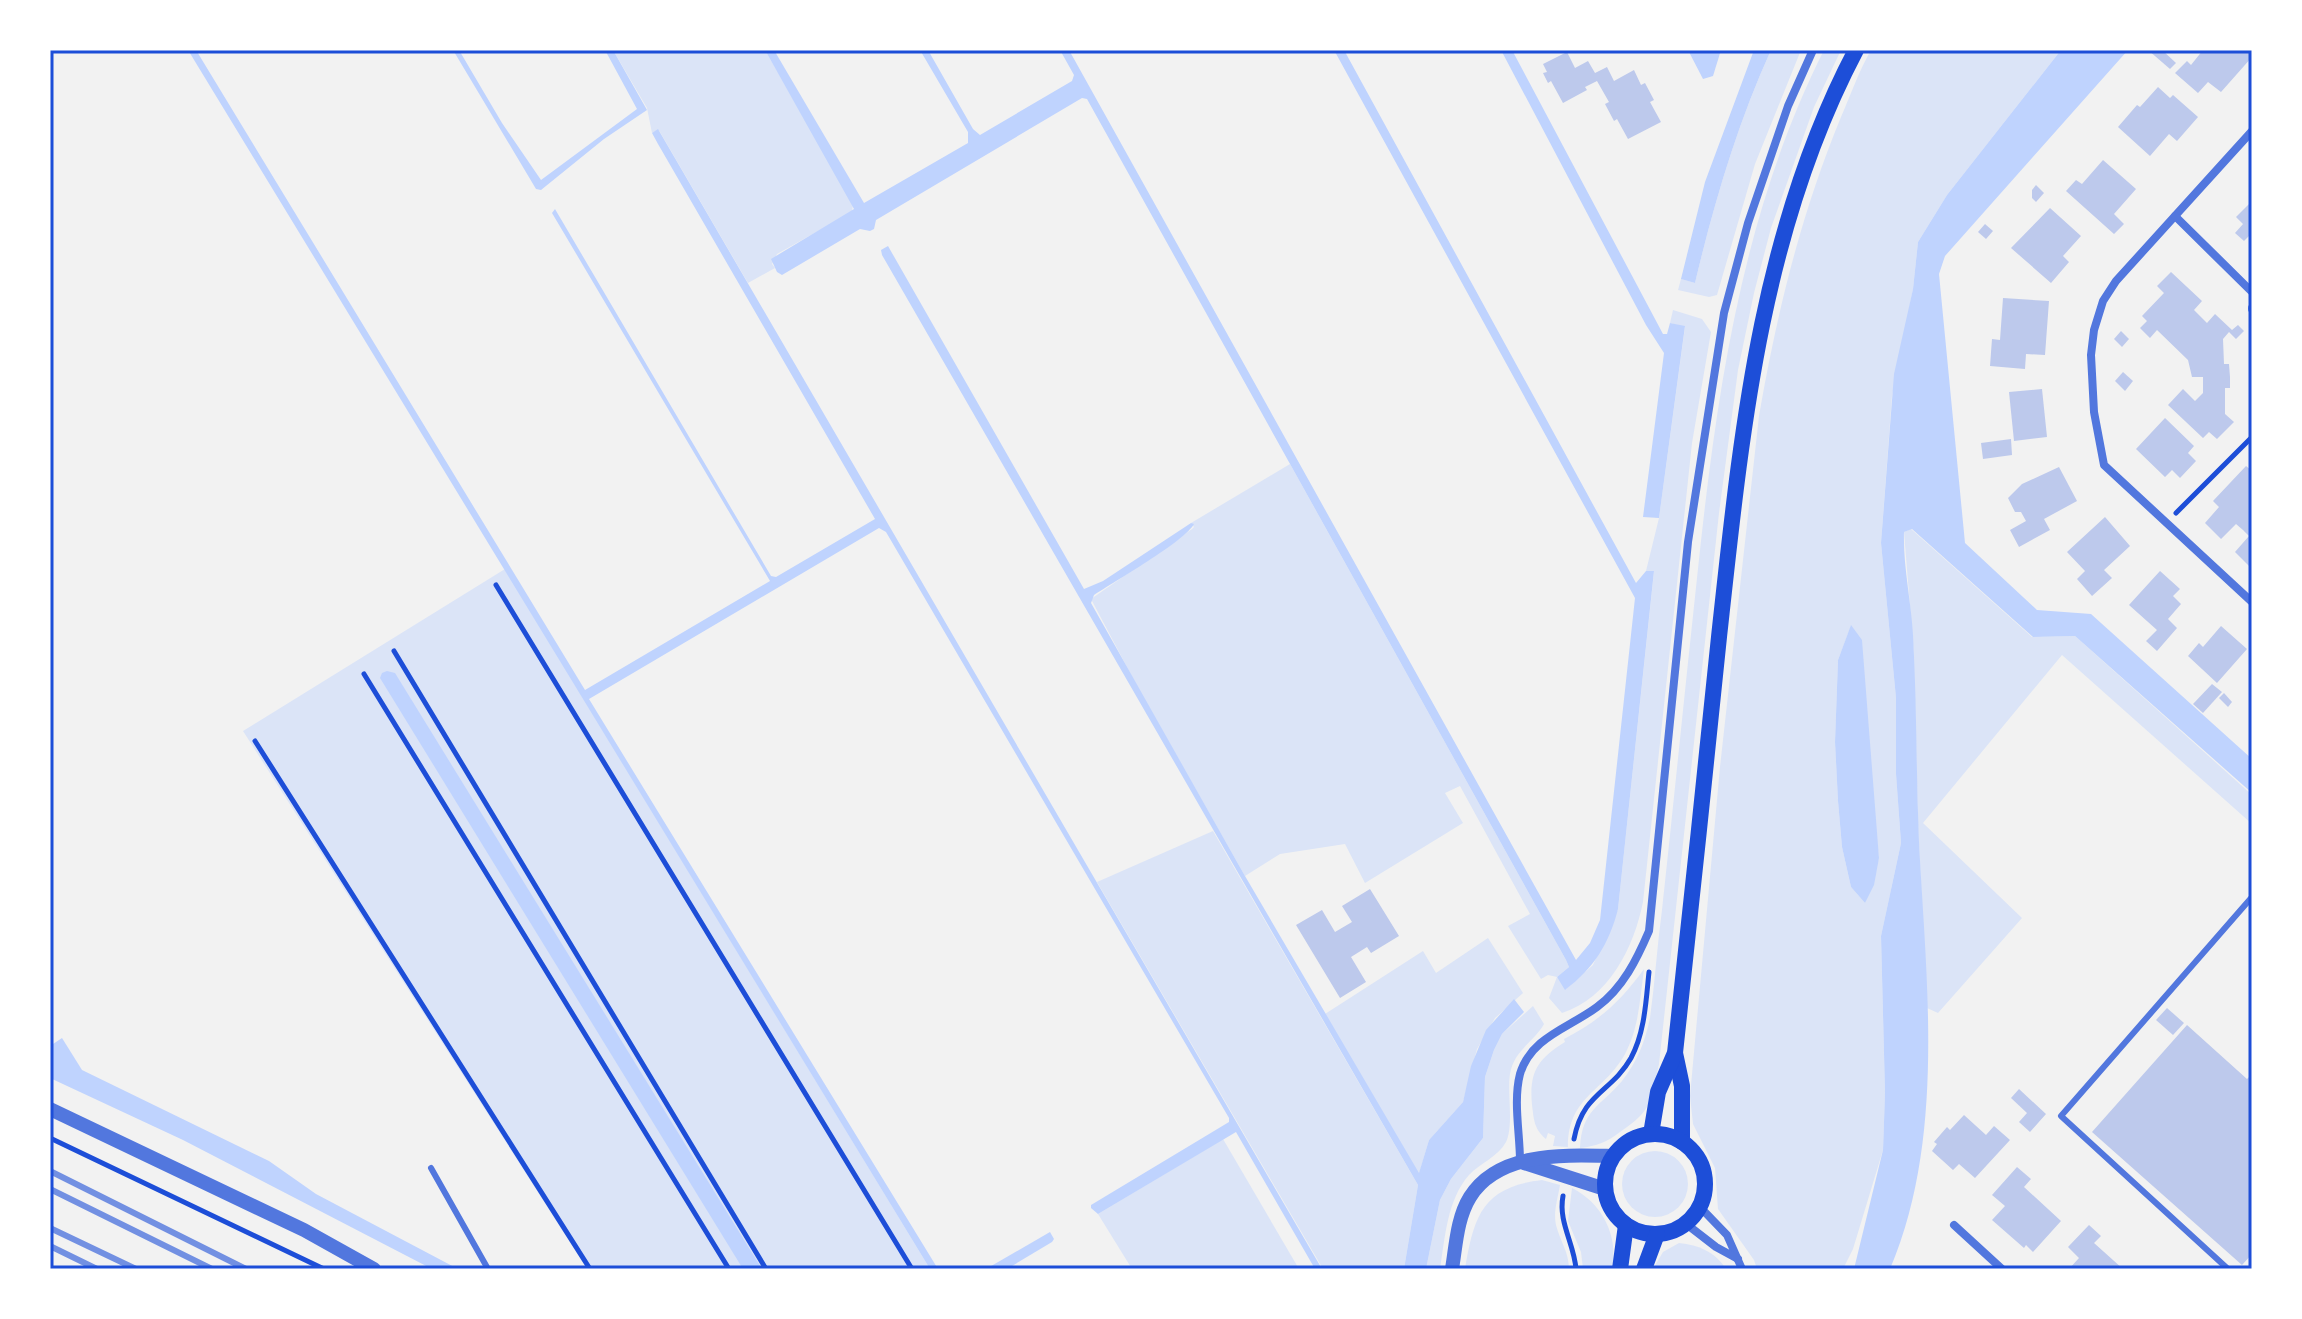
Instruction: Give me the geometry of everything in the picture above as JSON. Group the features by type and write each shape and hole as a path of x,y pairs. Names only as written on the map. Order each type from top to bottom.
{"main road":[{"path":"1651,1134 1658,1092 1675,1053 1739,447 1759,332 1780,245 1809,158 1856,50"},
{"path":"1675,1053 1682,1086 1682,1142"},
{"path":"1667,1135 1682,1142 1693,1151 1701,1164 1704,1193 1699,1206 1685,1223 1657,1234 1641,1232 1626,1225 1616,1215 1605,1189 1606,1172 1613,1156 1636,1137 1667,1135"},
{"path":"1620,1269 1626,1225"},
{"path":"1644,1269 1657,1234"}],"street":[{"path":"1520,1161 1518,1091 1524,1063 1534,1047 1598,1007 1618,988 1636,963 1649,931 1688,542 1724,313 1748,223 1788,106 1813,50"},
{"path":"2252,131 2116,281 2103,301 2094,330 2091,355 2094,412 2104,465 2252,602"},
{"path":"2175,216 2252,292"},
{"path":"50,1109 304,1230 374,1269"},
{"path":"1452,1269 1460,1219 1471,1196 1496,1173 1520,1161 1571,1155 1613,1156"},
{"path":"1520,1161 1605,1189"},
{"path":"1699,1206 1727,1235 1740,1264"},
{"path":"1685,1223 1740,1264"},
{"path":"1954,1225 2002,1269"}],"lane":[{"path":"2228,1269 2061,1116 2252,897"},
{"path":"431,1168 488,1269"}],"path":[{"path":"2166,523 2252,437"},
{"path":"496,585 912,1269"},
{"path":"394,651 766,1269"},
{"path":"364,674 729,1269"},
{"path":"255,741 590,1269"},
{"path":"1571,1155 1582,1110 1619,1075 1632,1057 1646,1002 1649,931"},
{"path":"50,1138 324,1269"},
{"path":"1567,1178 1561,1206 1562,1218 1575,1255 1576,1269"}],"shaded area":[{"path":"613,50 765,50 853,204 852,212 777,254 772,264 775,268 748,283 660,132 652,133 647,108"},
{"path":"1771,50 1801,50 1755,164 1717,295 1709,297 1678,290 1681,279 1695,283 1727,165"},
{"path":"1824,50 1841,50 1814,107 1771,228 1738,370 1654,1087 1645,1111 1631,1124 1606,1141 1580,1148 1588,1117 1632,1067 1650,1018 1713,442 1736,308 1772,177 1795,113"},
{"path":"1871,50 2061,50 1947,195 1918,242 1913,289 1892,396 1881,543 1896,698 1896,774 1901,843 1881,936 1885,1094 1883,1150 1853,1249 1843,1269 1757,1269 1718,1209 1715,1168 1693,1124 1690,1096 1720,767 1759,416 1782,301 1827,153","holes":["1851,626 1879,858 1865,903 1851,887 1842,847 1835,742 1838,660"]},
{"path":"1673,310 1702,319 1711,332 1692,443 1643,902 1626,953 1617,969 1593,996 1562,1013 1549,998 1557,977 1566,989 1593,965 1618,909 1654,572 1646,571 1659,518 1685,327 1670,323"},
{"path":"1290,464 1566,960 1569,967 1557,977 1548,975 1541,979 1508,926 1530,914 1460,786 1445,793 1463,823 1365,883 1345,844 1280,854 1245,876 1091,599 1192,529 1191,523"},
{"path":"1911,529 2032,637 2075,636 2252,795 2252,824 2062,655 1923,823 2022,918 1938,1013 1927,1008 1914,656 1904,532"},
{"path":"505,569 930,1269 587,1269 243,731"},
{"path":"1213,831 1418,1185 1404,1269 1323,1269 1097,882"},
{"path":"1488,938 1523,993 1495,1018 1477,1049 1463,1102 1429,1140 1419,1174 1325,1014 1423,951 1436,973"},
{"path":"1644,969 1636,1023 1625,1054 1617,1067 1580,1105 1570,1130 1568,1147 1553,1146 1555,1136 1548,1133 1546,1139 1534,1120 1531,1094 1537,1068 1541,1061 1565,1042 1564,1039 1608,1009"},
{"path":"1533,1006 1544,1024 1512,1066 1509,1082 1510,1127 1506,1142 1462,1185 1448,1220 1440,1269 1426,1269 1440,1200 1451,1179 1483,1138 1485,1077 1494,1050 1502,1034"},
{"path":"1223,1139 1299,1269 1132,1269 1098,1214"},
{"path":"1655,1151 1678,1161 1688,1184 1678,1207 1655,1217 1632,1207 1622,1184 1632,1161"},
{"path":"1542,1180 1560,1185 1555,1220 1569,1269 1465,1269 1472,1234 1484,1207 1506,1189"},
{"path":"1572,1188 1592,1202 1606,1222 1613,1245 1612,1269 1583,1269 1581,1252 1568,1221"},
{"path":"1679,1243 1706,1250 1726,1269 1653,1269 1663,1252"}],"water":[{"path":"188,50 196,50 585,690 770,581 552,213 555,209 771,576 776,577 875,519 658,144 652,133 658,129 1322,1269 1315,1269 1236,1132 1098,1214 1091,1208 1091,1205 1229,1122 1229,1118 886,532 879,528 589,699 938,1269 930,1269"},
{"path":"453,50 459,50 502,123 541,180 637,109 605,50 613,50 647,110 604,139 541,190 536,189"},
{"path":"765,50 774,50 864,203 968,143 968,132 920,50 928,50 973,129 980,135 1072,81 1074,75 1060,50 1069,50 1576,960 1590,943 1600,920 1635,598 1334,50 1344,50 1636,583 1646,571 1654,571 1618,909 1599,954 1575,982 1565,990 1557,977 1569,967 1566,960 1087,99 1082,98 876,220 874,229 860,229 782,275 777,272 771,259 854,209"},
{"path":"1501,50 1512,50 1663,334 1667,334 1670,323 1685,326 1659,518 1643,517 1664,353 1646,325"},
{"path":"1688,50 1721,50 1713,76 1703,79"},
{"path":"1754,50 1771,50 1727,165 1695,283 1681,279 1705,182"},
{"path":"2061,50 2128,50 1945,256 1939,274 1965,543 2037,610 2091,614 2252,759 2252,793 2075,636 2033,637 1912,529 1904,532 1913,635 1919,842 1928,1003 1926,1113 1908,1219 1890,1269 1854,1269 1883,1150 1885,1093 1881,936 1901,843 1896,774 1896,698 1881,543 1894,374 1913,289 1918,242 1947,195"},
{"path":"888,246 1084,589 1103,581 1191,523 1194,524 1164,551 1094,595 1091,603 1245,876 1419,1173 1429,1140 1463,1102 1471,1066 1486,1030 1514,999 1524,1012 1502,1034 1494,1050 1485,1077 1483,1138 1451,1179 1440,1200 1426,1269 1404,1269 1418,1185 882,255 881,250"},
{"path":"1851,625 1862,640 1879,858 1874,885 1865,903 1851,887 1842,847 1835,742 1838,660"},
{"path":"387,671 395,673 762,1269 743,1269 380,678"},
{"path":"62,1038 82,1070 269,1161 316,1194 458,1269 432,1269 183,1140 50,1078 50,1046"},
{"path":"1050,1232 1054,1239 1052,1242 1007,1269 986,1269"}],"building":[{"path":"2148,50 2162,50 2176,63 2170,69"},
{"path":"2203,50 2252,50 2252,57 2221,92 2208,82 2198,93 2175,73 2187,61 2191,65"},
{"path":"1567,52 1575,68 1588,61 1595,73 1607,67 1614,81 1634,70 1641,85 1645,83 1654,100 1650,102 1661,122 1628,139 1617,119 1614,121 1605,104 1609,102 1597,81 1563,103 1551,81 1548,83 1543,64"},
{"path":"2158,87 2170,98 2173,95 2198,117 2177,141 2169,134 2150,156 2118,127"},
{"path":"2103,160 2136,189 2114,214 2124,224 2114,234 2066,191 2076,180 2082,184"},
{"path":"2036,185 2044,193 2036,202 2032,198 2032,190"},
{"path":"2252,201 2252,233 2244,241 2235,233 2243,224 2236,217"},
{"path":"2050,208 2081,236 2063,256 2069,262 2051,283 2011,248"},
{"path":"1985,224 1993,231 1986,239 1978,232"},
{"path":"2171,272 2202,301 2194,310 2207,323 2215,314 2232,330 2238,325 2244,331 2236,339 2229,332 2223,339 2224,364 2229,364 2230,377 2230,388 2225,388 2225,414 2234,422 2217,439 2209,432 2203,438 2168,405 2183,389 2195,401 2203,393 2203,377 2192,377 2188,360 2157,330 2150,338 2140,328 2147,321 2142,316 2164,293 2157,286"},
{"path":"2003,298 2049,301 2045,355 2026,354 2025,369 1990,366 1992,339 2000,340"},
{"path":"2121,331 2129,339 2122,347 2114,339"},
{"path":"2123,372 2133,381 2125,391 2115,381"},
{"path":"2042,389 2047,437 2014,441 2009,392"},
{"path":"2165,418 2194,446 2188,453 2196,461 2180,478 2172,470 2165,477 2136,449"},
{"path":"2011,439 2012,455 1983,459 1981,443"},
{"path":"2246,466 2252,471 2252,569 2235,552 2249,536 2243,530 2236,524 2221,539 2205,523 2219,507 2213,501"},
{"path":"2059,467 2077,501 2044,519 2050,530 2019,547 2010,530 2026,521 2021,512 2015,512 2008,498 2022,484"},
{"path":"2105,517 2130,546 2104,570 2112,578 2092,596 2077,579 2085,571 2067,552"},
{"path":"2160,571 2180,589 2173,596 2181,604 2168,619 2177,628 2157,651 2146,641 2157,630 2129,605"},
{"path":"2221,626 2247,649 2217,683 2188,656 2199,643 2203,647"},
{"path":"2212,684 2222,692 2203,713 2193,704"},
{"path":"2224,693 2232,702 2228,707 2219,698"},
{"path":"1370,889 1399,936 1371,953 1367,947 1351,957 1366,982 1340,998 1296,925 1322,910 1335,932 1352,922 1342,906"},
{"path":"2167,1008 2184,1023 2173,1035 2156,1020"},
{"path":"2187,1025 2247,1079 2252,1074 2252,1254 2242,1265 2092,1132"},
{"path":"2019,1089 2046,1114 2030,1132 2019,1122 2027,1113 2011,1098"},
{"path":"1964,1115 1986,1135 1994,1126 2010,1140 1975,1178 1959,1164 1953,1170 1932,1151 1937,1144 1934,1142 1947,1127 1950,1130"},
{"path":"2017,1167 2031,1179 2024,1187 2061,1221 2033,1252 1992,1220 2005,1206 1992,1195"},
{"path":"2089,1225 2101,1236 2094,1243 2123,1269 2069,1269 2079,1258 2068,1247"}],"railway":[{"path":"50,1171 246,1269"},
{"path":"50,1189 212,1269"},
{"path":"50,1228 136,1269"},
{"path":"50,1246 97,1269"}]}
